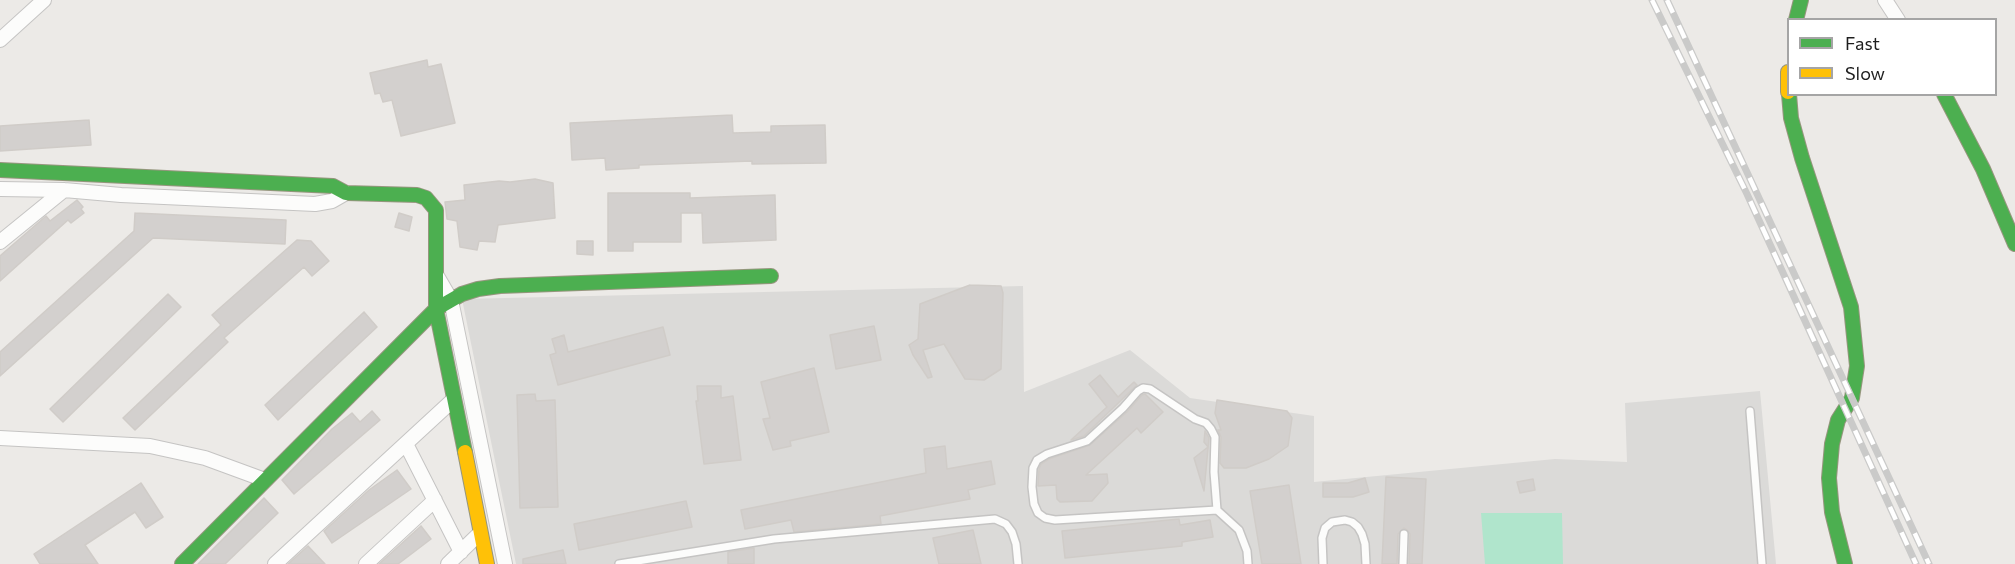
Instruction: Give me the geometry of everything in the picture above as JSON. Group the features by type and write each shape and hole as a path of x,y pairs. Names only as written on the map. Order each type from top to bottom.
{"street":[{"path":"0,40 44,0"},
{"path":"1796,18 1801,0"},
{"path":"1885,0 1897,18"},
{"path":"1789,96 1791,118 1802,159 1851,307 1857,366 1852,398 1838,420 1832,444 1829,478 1832,512 1845,564"},
{"path":"1945,96 1983,169 2015,244"},
{"path":"0,170 333,186 346,193 417,195 426,198 436,210 436,309 487,564"},
{"path":"121,176 121,195"},
{"path":"0,189 64,190 121,195 315,204 332,201 346,193"},
{"path":"0,242 64,190"},
{"path":"437,276 451,300 505,564"},
{"path":"182,564 436,309 451,300 478,289 500,286 771,276"},
{"path":"275,564 453,400"},
{"path":"0,438 159,448 206,458 264,480"},
{"path":"406,444 461,552"},
{"path":"366,564 435,500"},
{"path":"448,564 480,533"}],"lane":[{"path":"1218,510 1055,520 1045,518 1038,513 1034,504 1033,468 1037,460 1047,454 1087,441 1123,408 1137,391 1143,388 1150,389 1212,429 1215,437 1214,472 1218,510 1239,530 1247,551 1248,564"},
{"path":"1750,411 1762,564"},
{"path":"619,564 774,539 995,519 1006,524 1012,532 1018,564"},
{"path":"1323,564 1322,538 1325,528 1332,522 1345,520 1358,526 1362,534 1366,564"},
{"path":"1403,564 1404,534"}],"shaded area":[{"path":"1023,286 1024,392 1130,350 1190,398 1314,416 1314,482 1555,459 1627,462 1625,403 1760,391 1776,564 516,564 462,299"}],"green space":[{"path":"1481,513 1562,513 1563,564 1485,564"}],"building":[{"path":"427,60 428,67 441,64 455,123 401,136 392,100 383,102 380,93 375,94 370,73"},
{"path":"732,115 733,133 771,132 771,126 825,125 826,163 752,164 752,161 639,165 639,168 606,170 605,158 572,160 570,123"},
{"path":"89,120 91,145 0,151 0,126"},
{"path":"535,179 553,183 555,218 498,225 495,242 479,241 477,250 460,247 457,221 447,219 445,202 465,200 464,185"},
{"path":"608,193 690,193 690,198 775,195 776,240 703,243 702,213 681,213 681,242 633,242 633,251 608,251"},
{"path":"77,200 83,207 81,209 84,213 71,223 68,220 0,281 0,256 46,216 50,221"},
{"path":"135,213 286,220 285,244 153,238 0,376 0,352 134,231"},
{"path":"399,213 412,217 409,231 395,227"},
{"path":"297,240 311,241 329,261 312,276 304,267 224,338 228,342 135,430 123,418 221,325 212,315"},
{"path":"577,241 593,241 593,255 577,254"},
{"path":"970,285 1001,286 1003,293 1001,369 984,380 965,379 944,344 923,350 932,377 928,378 909,345 918,339 920,304"},
{"path":"168,294 181,307 63,422 50,409"},
{"path":"364,312 377,327 278,420 265,405"},
{"path":"874,326 881,360 836,369 830,335"},
{"path":"663,327 670,355 558,385 550,355 556,353 552,339 564,335 568,352"},
{"path":"814,368 829,432 790,441 791,446 773,450 763,419 770,418 761,382"},
{"path":"1100,375 1118,397 1134,382 1137,385 1084,436 1071,440 1107,407 1089,384"},
{"path":"697,386 721,386 721,398 733,396 741,460 704,464 696,401 698,401"},
{"path":"535,394 536,401 555,400 558,507 520,508 517,395"},
{"path":"1145,394 1163,412 1141,433 1137,428 1086,475 1107,474 1108,483 1092,501 1060,502 1057,499 1056,485 1038,486 1041,464 1090,445"},
{"path":"1217,400 1287,411 1292,418 1288,446 1269,459 1246,468 1224,468 1220,463 1221,437 1218,430 1221,430 1215,413"},
{"path":"372,411 380,420 294,494 282,480 332,429 352,413 360,422"},
{"path":"1205,431 1209,438 1204,491 1194,458 1208,447 1204,442"},
{"path":"945,446 947,469 991,461 995,484 968,490 970,499 880,516 881,524 794,532 791,520 745,529 741,510 926,473 924,449"},
{"path":"397,470 411,489 332,543 324,531 369,490"},
{"path":"1386,477 1426,479 1422,564 1409,564 1410,534 1404,528 1398,534 1397,564 1382,564"},
{"path":"1365,478 1369,492 1353,497 1323,497 1323,483 1348,483"},
{"path":"1533,479 1535,490 1520,493 1517,482"},
{"path":"141,483 163,517 146,528 135,512 85,545 98,564 40,564 34,554"},
{"path":"1289,485 1301,564 1262,564 1250,491"},
{"path":"264,498 278,513 225,564 198,564"},
{"path":"686,501 692,527 579,550 574,524"},
{"path":"1179,519 1180,525 1210,520 1213,537 1182,542 1182,546 1065,558 1062,531"},
{"path":"421,526 431,539 398,564 379,564"},
{"path":"973,530 981,564 939,564 933,538"},
{"path":"308,546 325,564 288,564"},
{"path":"754,548 754,564 728,564 728,552"},
{"path":"563,550 566,564 523,564 523,559"}],"railway":[{"path":"1652,0 1747,194 1916,564"},
{"path":"1667,0 1929,564"}],"traffic: fast":[{"path":"1796,18 1801,0"},
{"path":"1789,96 1791,118 1802,158 1851,307 1857,366 1852,398 1838,420 1832,444 1829,478 1832,512 1845,564"},
{"path":"1945,96 1983,169 2015,244"},
{"path":"0,170 333,186 346,193 417,195 426,198 436,210 436,309 465,452"},
{"path":"182,564 436,309 462,294 500,286 771,276"}],"traffic: slow":[{"path":"465,452 487,564"}]}
